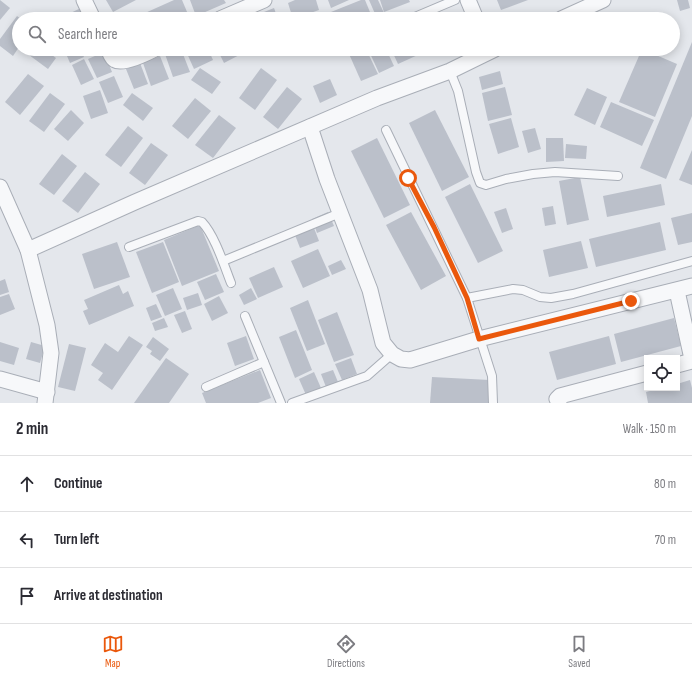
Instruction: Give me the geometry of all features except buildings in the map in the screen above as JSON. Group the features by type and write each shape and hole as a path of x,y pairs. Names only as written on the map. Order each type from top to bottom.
{"street":[{"path":"84,0 90,12"},
{"path":"236,12 264,0"},
{"path":"468,0 473,12"},
{"path":"576,12 603,0"},
{"path":"112,56 116,61 121,61 140,56"},
{"path":"28,250 135,202 377,98 450,71 479,56"},
{"path":"310,127 327,179 370,290 383,343 392,354 401,359 410,360 479,339 677,291 692,286"},
{"path":"0,187 28,250 47,325 51,353 46,397 0,379"},
{"path":"677,291 692,360 680,364"},
{"path":"559,403 557,399 560,396 644,374"}],"lane":[{"path":"427,12 455,0"},
{"path":"450,71 458,92 476,172 480,183 486,185 532,174 555,172 618,176"},
{"path":"386,130 467,298 492,376 493,403"},
{"path":"223,261 340,213"},
{"path":"129,247 198,222 202,222 210,233 231,283"},
{"path":"467,298 513,289 523,290 540,297 551,298 566,296 692,261"},
{"path":"245,316 281,403"},
{"path":"292,403 367,376 392,354"},
{"path":"206,387 264,362"}],"route":[{"path":"408,178 434,227 467,298 479,339 631,301"}]}
